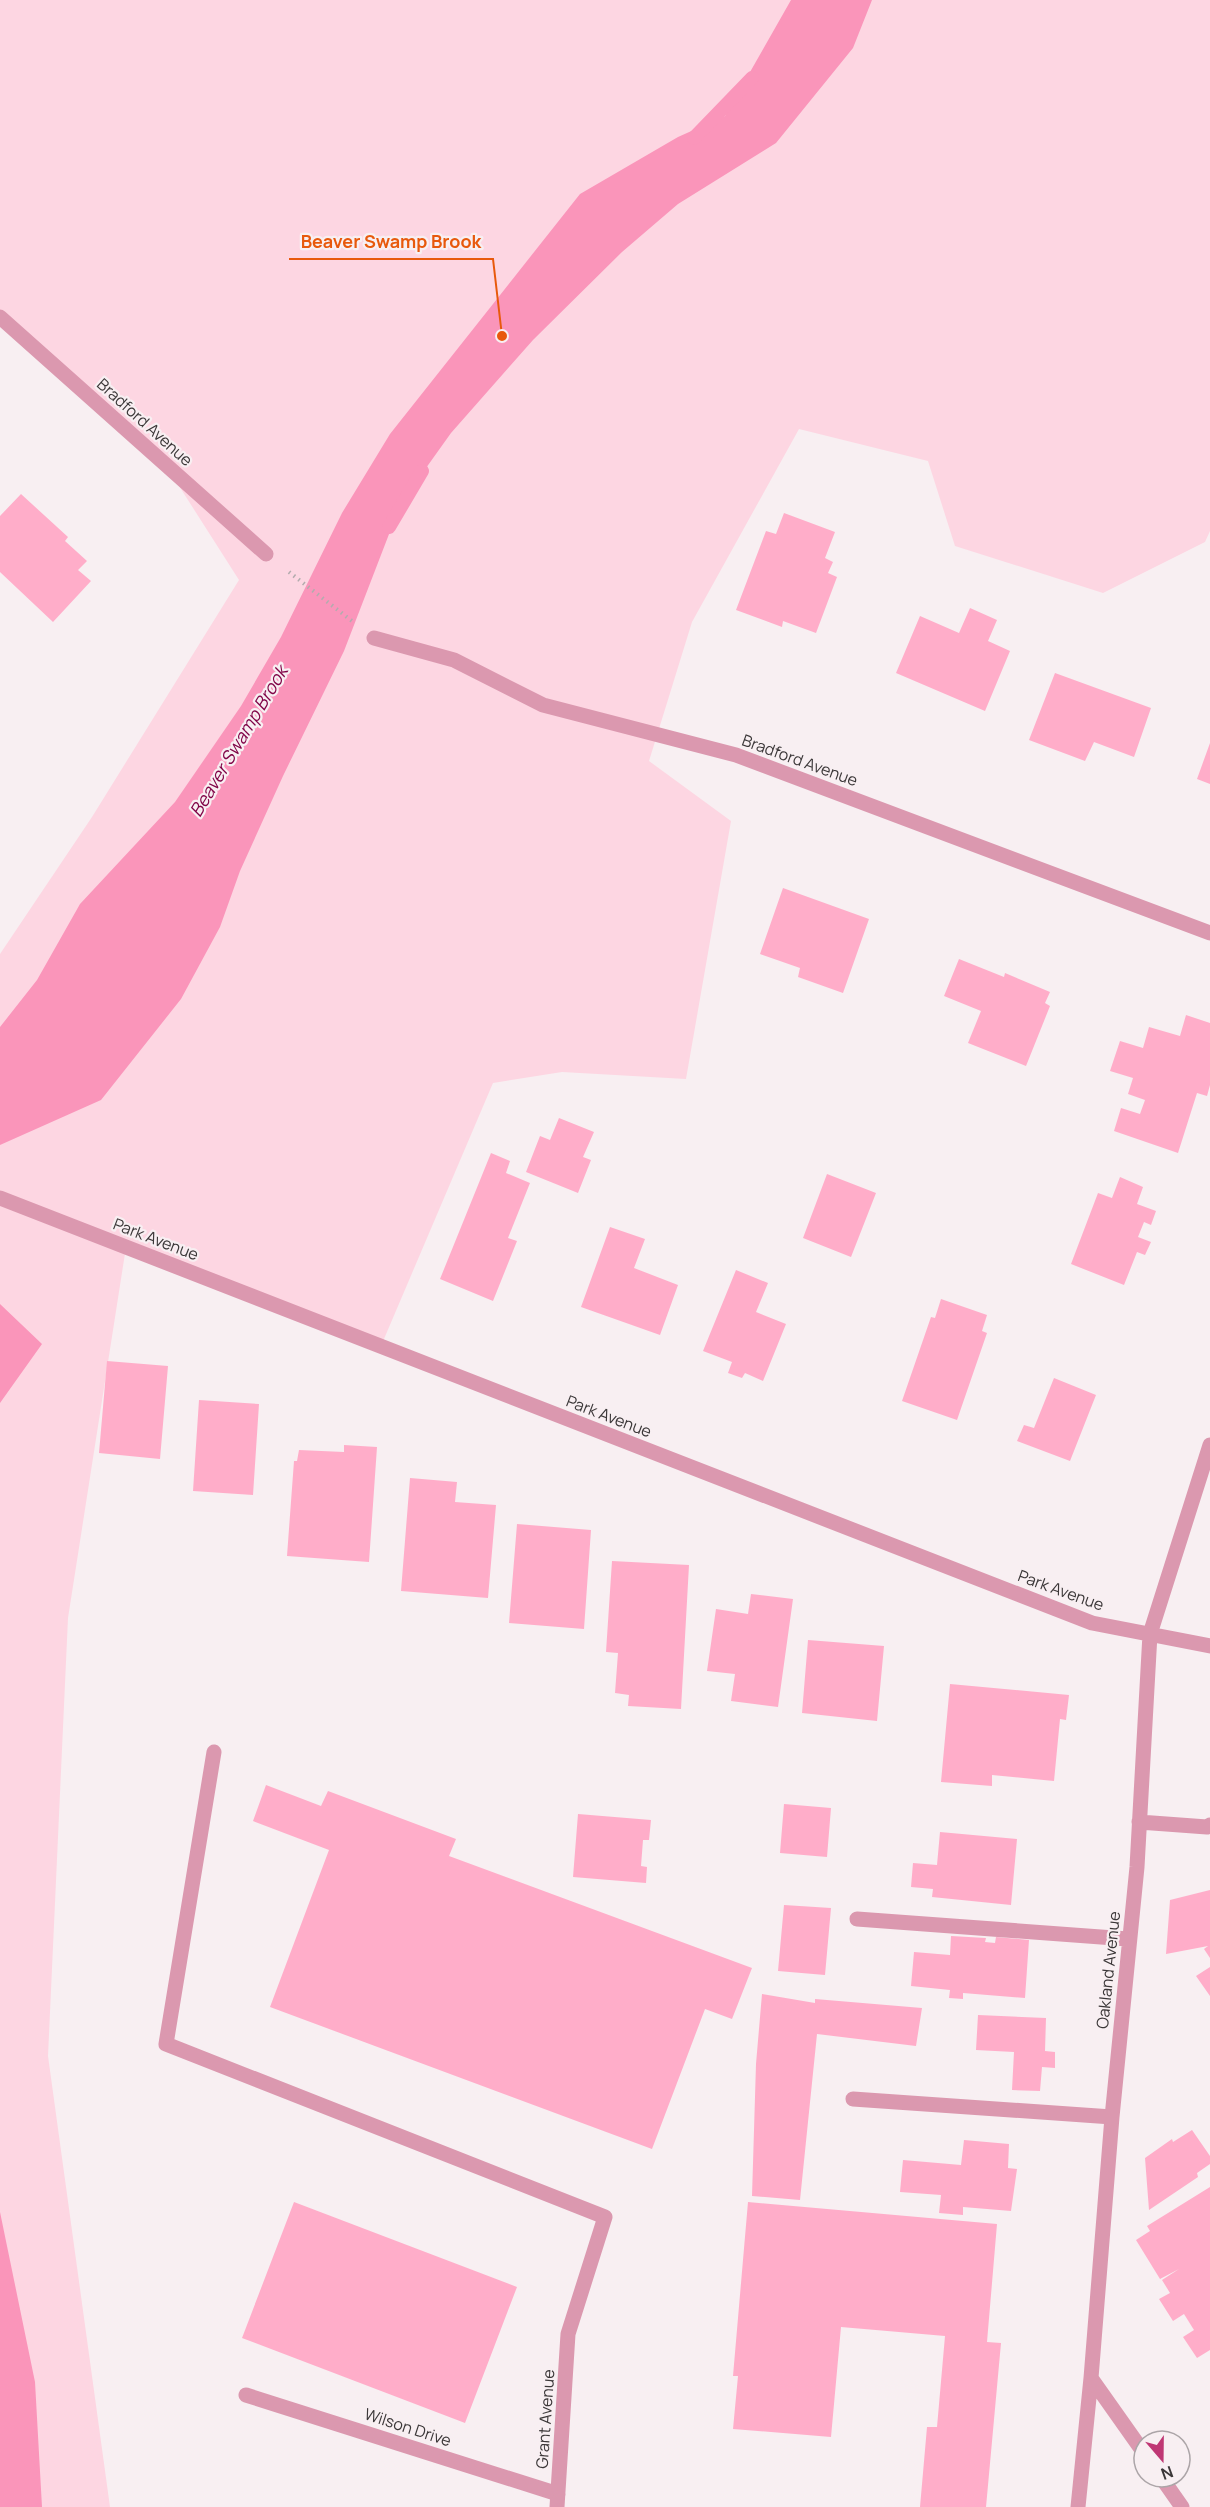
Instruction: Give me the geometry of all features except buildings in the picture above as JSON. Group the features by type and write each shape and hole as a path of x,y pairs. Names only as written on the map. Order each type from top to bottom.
{"street":[{"name":"Bradford Avenue","path":"0,317 266,554"},
{"name":"Bradford Avenue","path":"374,638 454,660 543,705 736,755 1210,933"},
{"name":"Park Avenue","path":"0,1198 1092,1623 1209,1647"},
{"name":"Oakland Avenue","path":"1078,2507 1139,1822 1150,1634 1210,1445"},
{"name":"Grant Avenue","path":"214,1752 166,2044 605,2217 568,2334 558,2500"},
{"path":"1139,1822 1207,1827 1210,1825"},
{"path":"857,1919 1128,1939"},
{"path":"853,2099 1112,2117"},
{"path":"1091,2378 1132,2436"},
{"name":"Wilson Drive","path":"246,2395 558,2500"},
{"path":"1169,2489 1182,2507"}],"path":[{"path":"266,554 374,638"}],"shaded area":[{"path":"0,0 1210,0 1210,531 1205,542 1103,593 955,546 928,461 799,429 692,622 649,761 731,821 686,1079 562,1072 493,1083 381,1346 126,1247 68,1618 48,2056 110,2507 0,2507 0,954 92,817 239,580 165,464 0,317"}],"water":[{"path":"791,0 872,0 853,48 776,143 678,204 622,252 533,340 451,433 401,503 344,651 240,871 220,927 181,999 101,1100 0,1145 0,1027 37,980 80,904 175,802 241,706 281,637 342,513 390,434 580,194 678,137 725,116"},
{"path":"0,1304 42,1344 0,1403"},
{"path":"0,2212 35,2382 42,2507 0,2507"}],"waterway":[{"name":"Beaver Swamp Brook","path":"694,138 752,78"},
{"name":"Beaver Swamp Brook","path":"389,527 422,471"}],"place":[{"name":"Beaver Swamp Brook","path":"502,336"}]}
